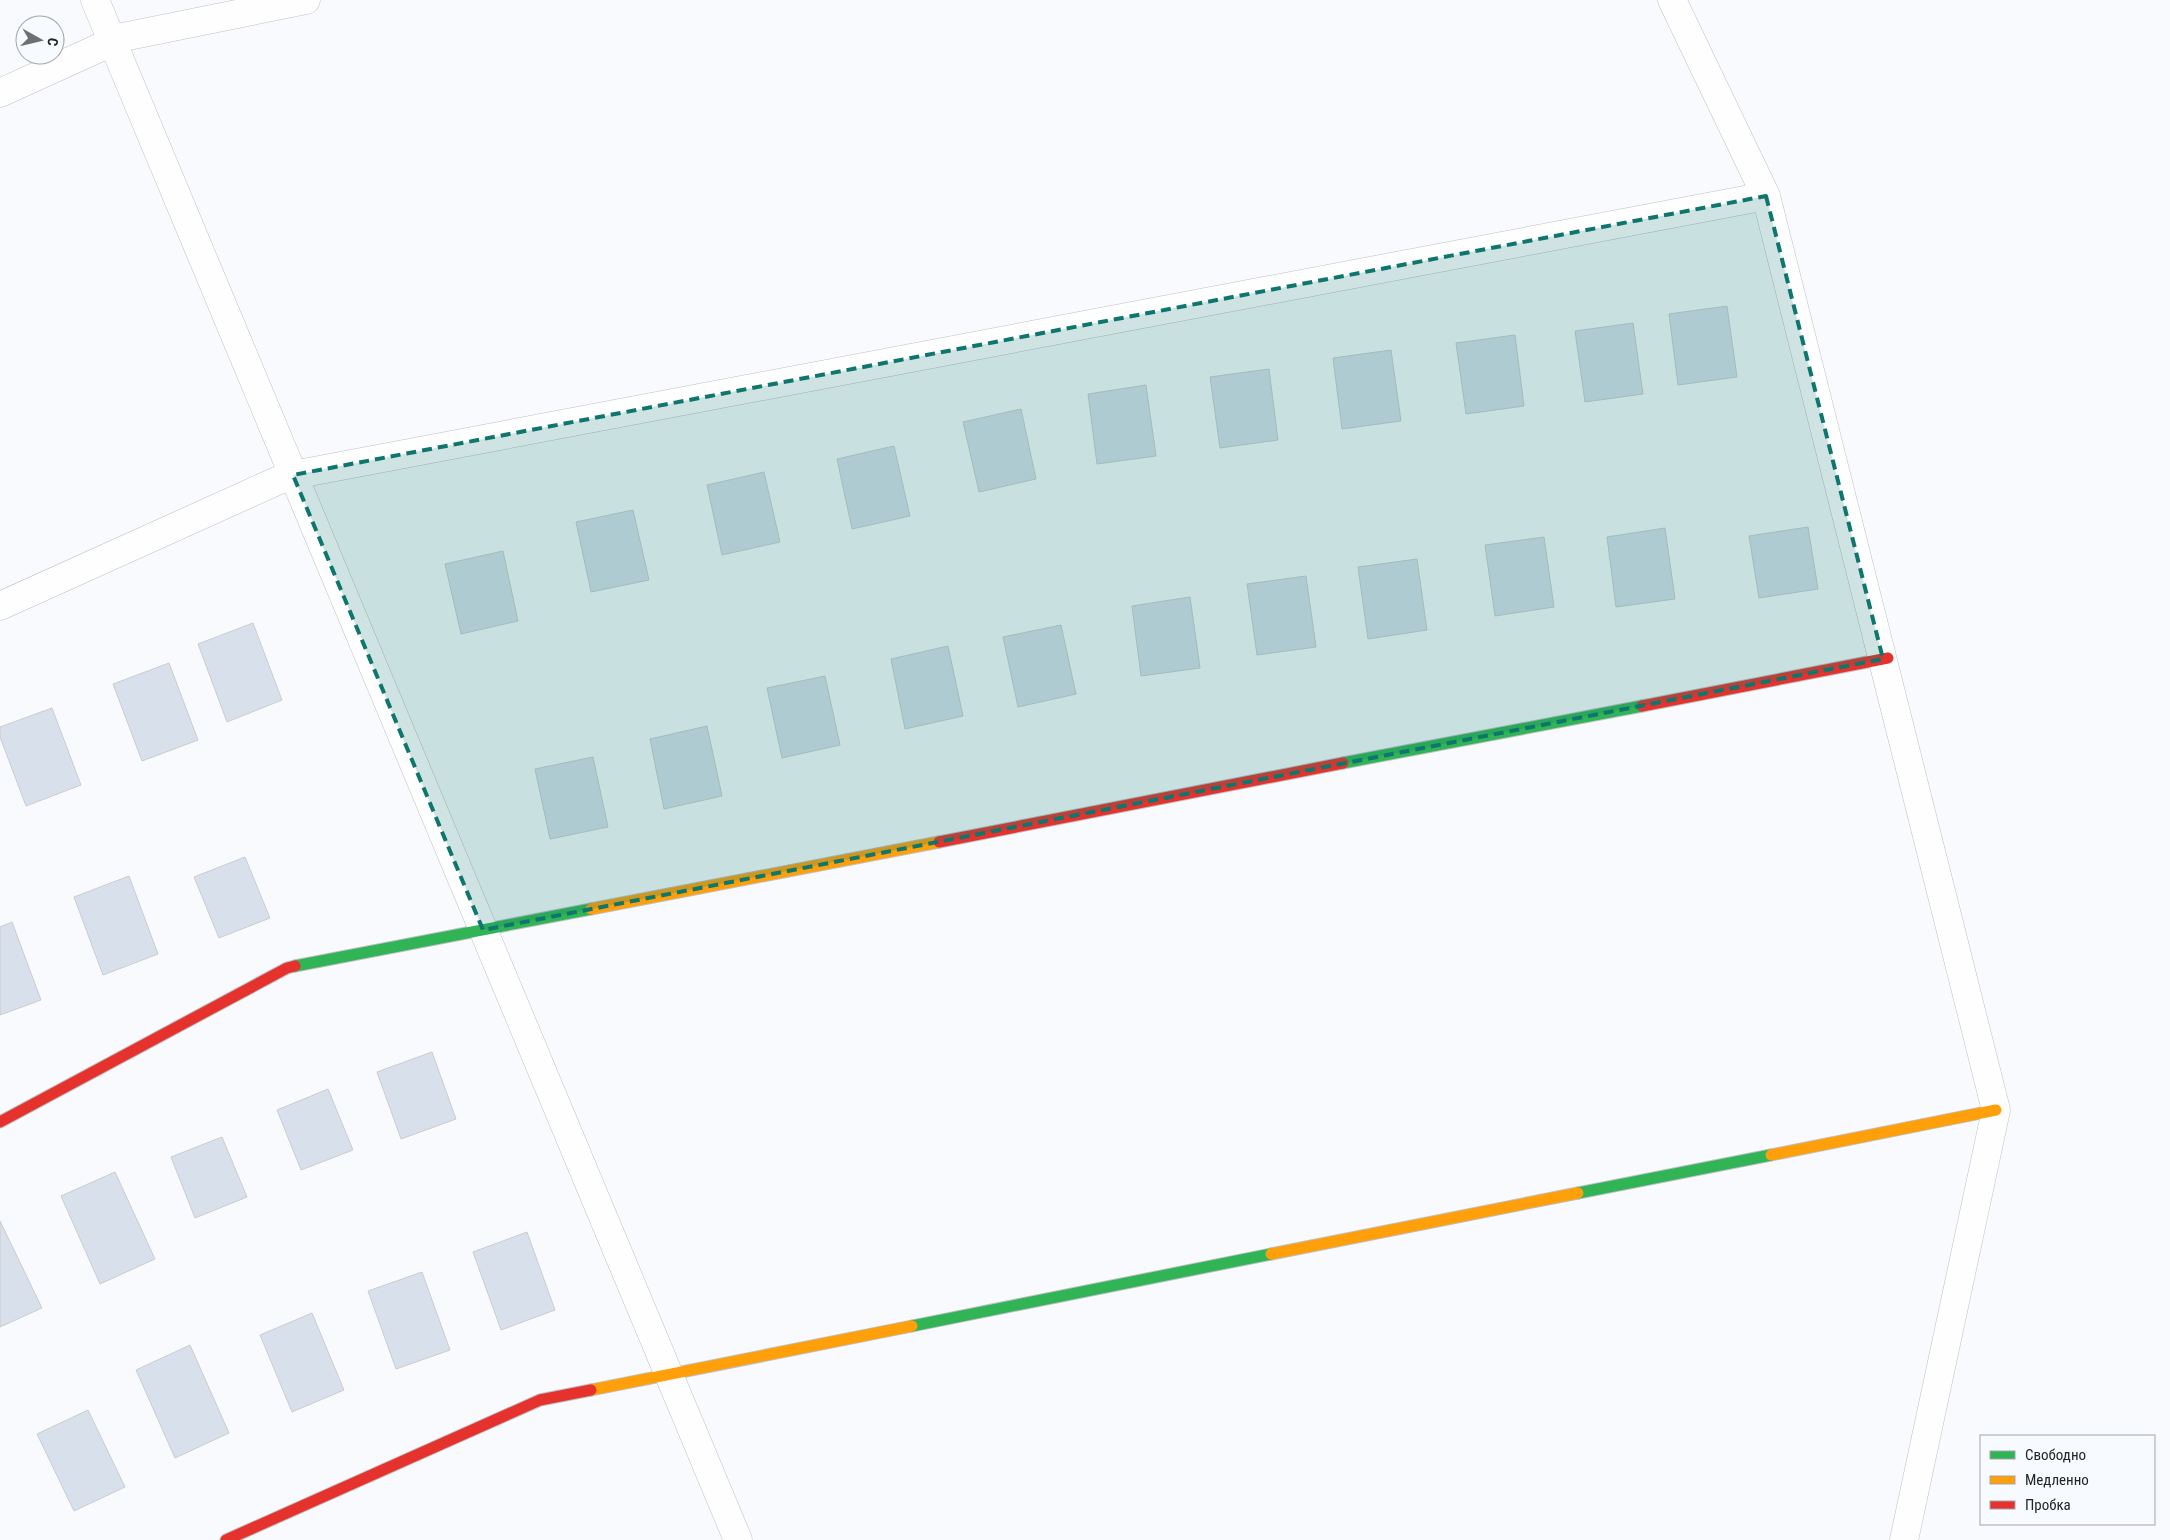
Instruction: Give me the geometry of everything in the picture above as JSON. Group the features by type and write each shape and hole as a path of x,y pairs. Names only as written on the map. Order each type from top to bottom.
{"street":[{"path":"95,0 738,1540"},
{"path":"0,93 123,37 306,0"},
{"path":"1672,0 1766,196 1885,659 1996,1110 1904,1540"},
{"path":"0,606 293,475 1766,196"},
{"path":"0,1122 287,968 1885,659"},
{"path":"226,1540 540,1400 1996,1110"}],"highlighted area":[{"path":"1766,196 1883,659 483,930 293,475"}],"building":[{"path":"1727,306 1737,377 1678,385 1669,314"},
{"path":"1633,323 1643,394 1585,402 1575,331"},
{"path":"1515,335 1524,406 1466,414 1456,343"},
{"path":"1391,350 1401,421 1342,429 1333,358"},
{"path":"1269,369 1278,440 1220,448 1210,377"},
{"path":"1146,385 1156,456 1097,464 1088,394"},
{"path":"1021,409 1036,479 979,492 963,422"},
{"path":"894,446 910,516 852,529 837,459"},
{"path":"764,472 780,542 722,555 707,485"},
{"path":"633,510 649,580 591,592 576,522"},
{"path":"1808,527 1818,589 1759,598 1749,536"},
{"path":"1665,528 1675,599 1616,607 1607,537"},
{"path":"1544,537 1554,607 1495,616 1485,545"},
{"path":"503,551 518,621 461,634 445,564"},
{"path":"1417,559 1427,630 1368,639 1358,567"},
{"path":"1306,576 1316,647 1257,655 1247,584"},
{"path":"1190,597 1200,668 1141,676 1132,606"},
{"path":"253,623 282,700 227,722 198,644"},
{"path":"1061,625 1076,694 1018,707 1003,637"},
{"path":"948,646 963,716 905,729 891,659"},
{"path":"169,663 198,740 142,761 113,684"},
{"path":"825,676 840,745 782,758 767,688"},
{"path":"52,708 81,785 26,806 0,737 0,727"},
{"path":"707,726 722,796 664,809 650,739"},
{"path":"593,757 608,827 550,839 535,769"},
{"path":"245,857 270,918 219,938 194,877"},
{"path":"129,876 158,954 103,975 74,897"},
{"path":"12,922 41,1000 0,1015 0,927"},
{"path":"432,1052 456,1119 401,1139 377,1072"},
{"path":"328,1089 353,1150 301,1170 277,1110"},
{"path":"222,1137 247,1197 195,1218 171,1157"},
{"path":"115,1172 155,1259 100,1284 61,1196"},
{"path":"0,1221 42,1308 0,1327"},
{"path":"527,1232 555,1310 501,1330 473,1252"},
{"path":"422,1272 450,1350 396,1369 368,1291"},
{"path":"312,1313 344,1390 292,1412 260,1335"},
{"path":"190,1345 229,1433 175,1458 136,1370"},
{"path":"88,1410 125,1487 74,1511 37,1434"}],"traffic: fast":[{"path":"1343,763 1642,706"},
{"path":"295,966 591,909"},
{"path":"1578,1193 1771,1155"},
{"path":"912,1326 1271,1254"}],"traffic: slow":[{"path":"591,909 939,842"},
{"path":"1771,1155 1996,1110"},
{"path":"1271,1254 1578,1193"},
{"path":"591,1390 912,1326"}],"traffic: jam":[{"path":"1642,706 1888,658"},
{"path":"939,842 1343,763"},
{"path":"0,1122 287,968 295,966"},
{"path":"226,1540 540,1400 591,1390"}]}
